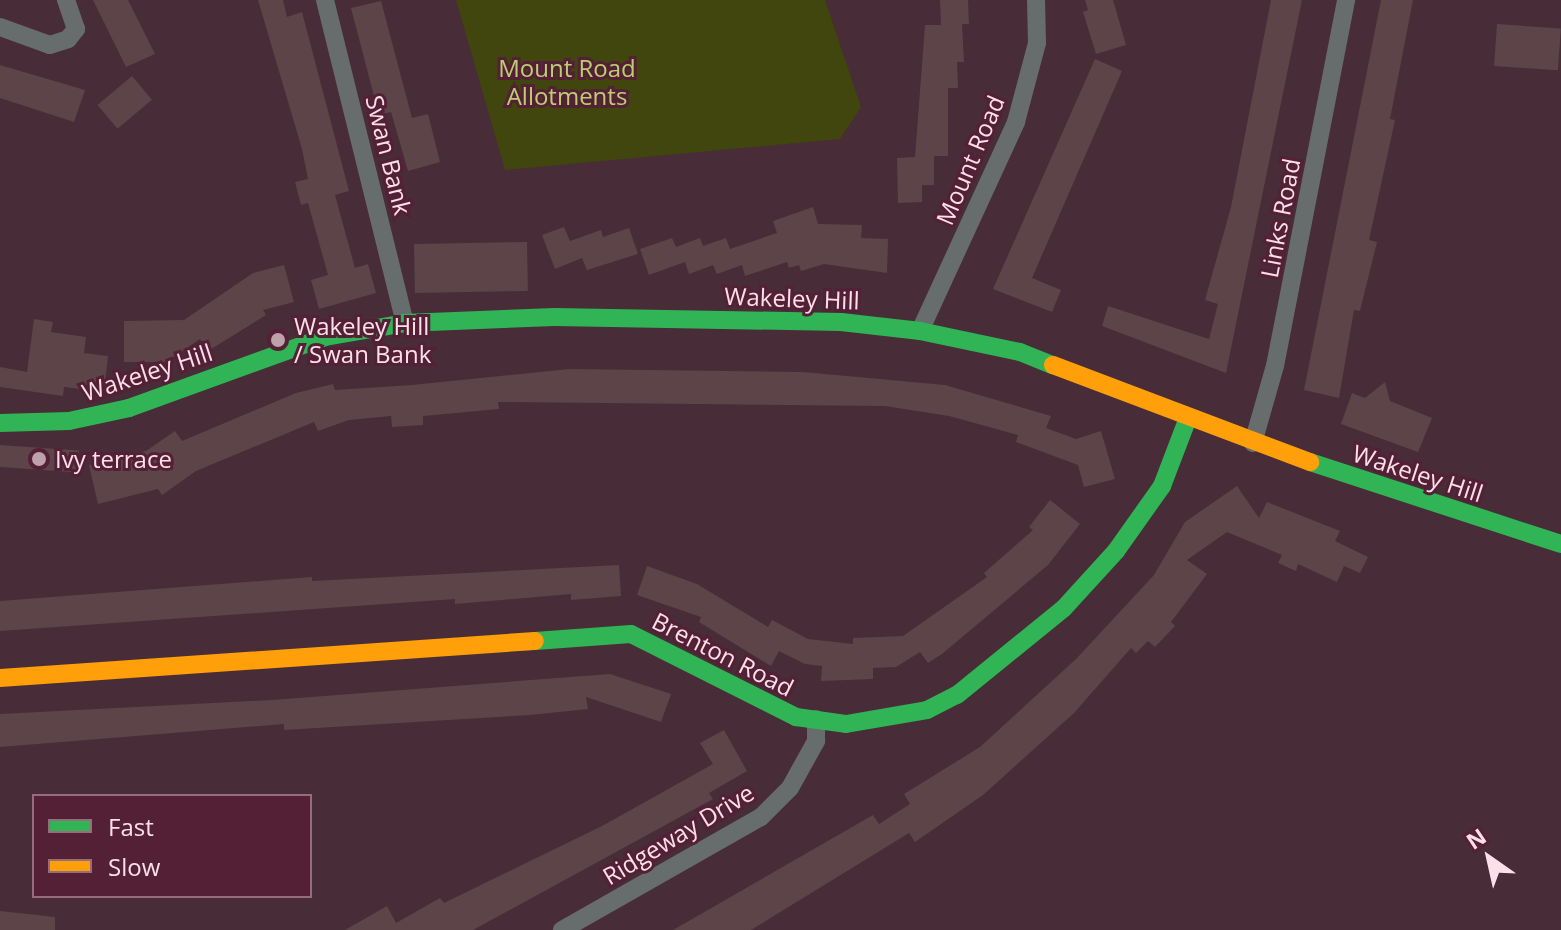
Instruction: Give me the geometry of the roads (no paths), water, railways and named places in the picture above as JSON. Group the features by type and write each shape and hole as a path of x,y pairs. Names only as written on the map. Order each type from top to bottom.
{"street":[{"path":"0,27 50,45 68,39 76,29 66,0"},
{"name":"Swan Bank","path":"325,0 405,323"},
{"name":"Mount Road","path":"920,331 1016,122 1037,43 1036,0"},
{"name":"Links Road","path":"1253,443 1275,366 1346,0"},
{"name":"Wakeley Hill","path":"0,423 69,421 129,408 325,337 405,323 555,317 787,321 920,331 1020,352 1253,443 1561,544"},
{"name":"Brenton Road","path":"0,678 631,634 783,713 846,724 927,710 1001,662 1064,608 1116,551 1162,486 1188,418"},
{"name":"Ridgeway Drive","path":"562,930 761,817 790,788 816,741 816,719"}],"place":[{"name":"Wakeley Hill / Swan Bank","path":"278,340"},
{"name":"Ivy terrace","path":"39,459"}],"park label":[{"name":"Mount Road Allotments","path":"567,82"}]}
